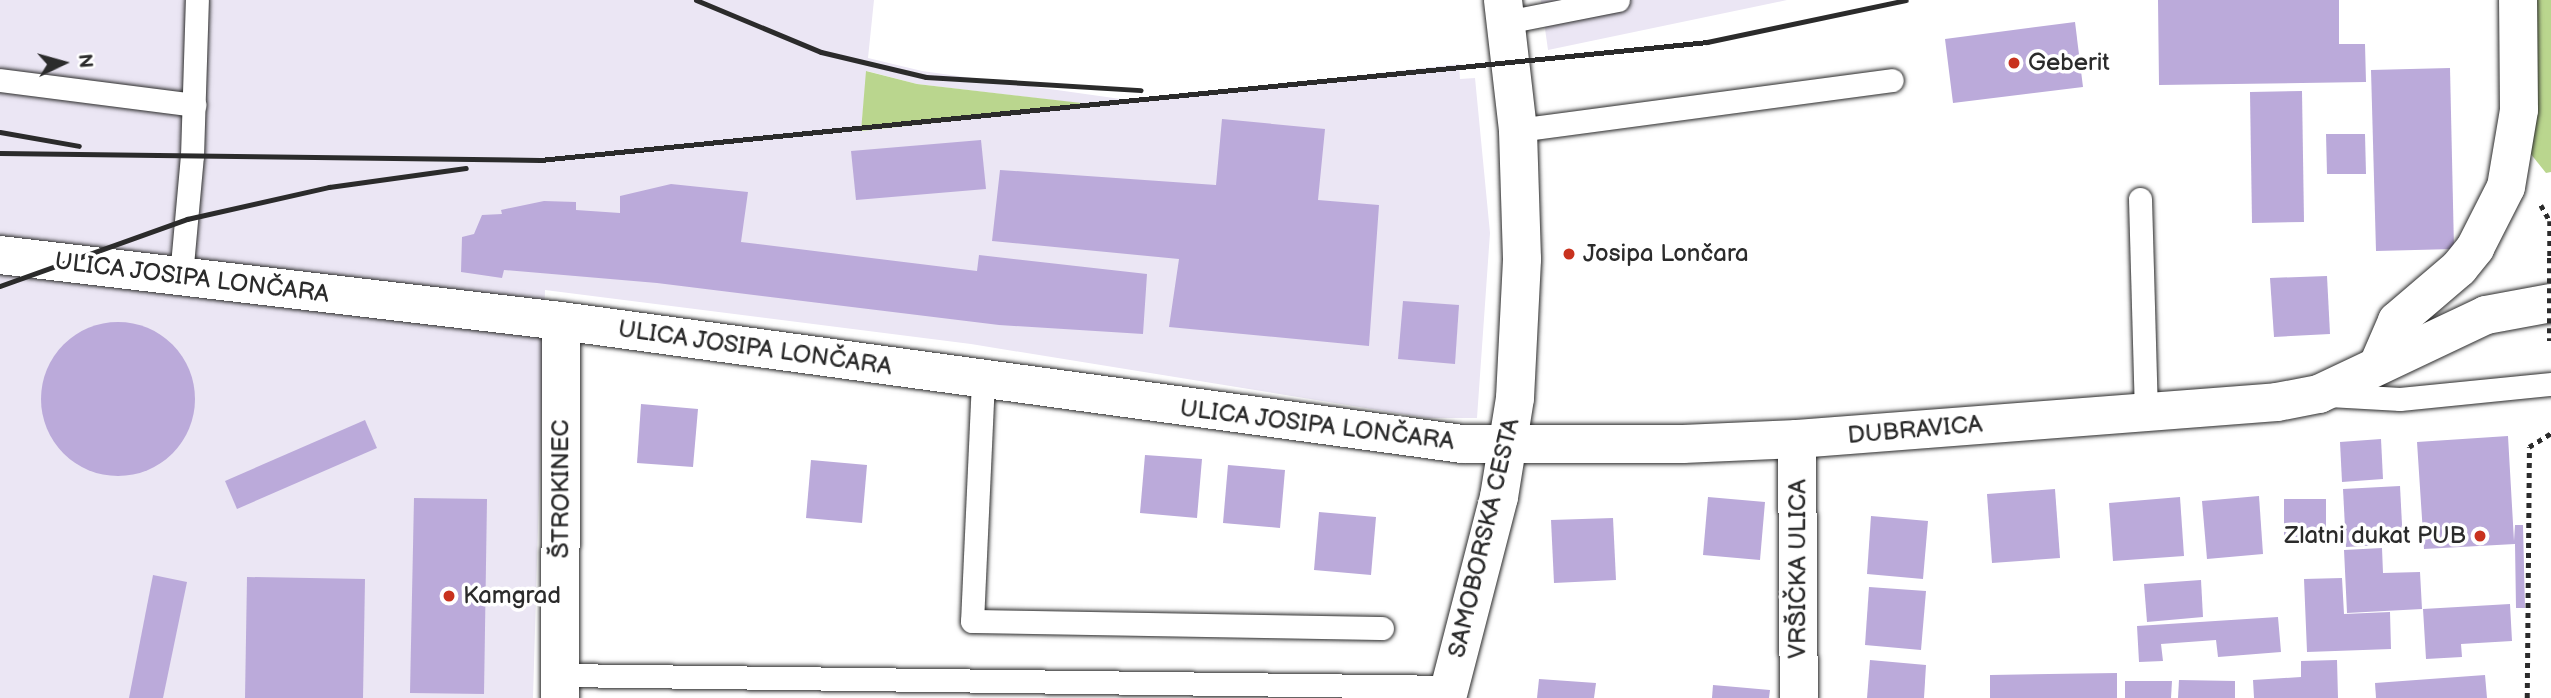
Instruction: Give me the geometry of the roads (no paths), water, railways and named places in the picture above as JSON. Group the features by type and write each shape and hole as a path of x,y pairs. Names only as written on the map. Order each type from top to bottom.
{"street":[{"path":"2378,365 2397,321 2459,268 2475,248 2506,187 2519,110 2518,0"},
{"name":"SAMOBORSKA CESTA","path":"1448,692 1509,443 1522,260 1518,130 1504,11"},
{"name":"ULICA JOSIPA LONČARA","path":"0,255 561,321 1413,440 1509,443"},
{"name":"DUBRAVICA","path":"1509,443 1683,444 1797,439 2277,402 2319,394 2486,316 2551,303"},
{"name":"ŠTROKINEC","path":"560,687 561,321"},
{"name":"VRŠIČKA ULICA","path":"1797,439 1799,698"}],"lane":[{"path":"181,276 194,105 197,0"},
{"path":"1504,11 1618,0"},
{"path":"0,80 194,105"},
{"path":"1518,130 1892,80"},
{"path":"2140,199 2146,410"},
{"path":"983,380 972,621 1382,628"},
{"name":"DUBRAVICA","path":"2319,394 2400,399 2551,384"},
{"path":"560,687 1448,692"}],"railway":[{"path":"696,0 821,52 926,77 1141,90"},
{"path":"0,153 540,160 1707,42 1906,0"},
{"path":"0,132 79,146"},
{"path":"0,286 187,219 329,187 466,168"}],"place":[{"name":"Geberit","path":"2014,63"},
{"name":"Josipa Lončara","path":"1569,254"},
{"name":"Zlatni dukat PUB","path":"2480,536"},
{"name":"Kamgrad","path":"449,596"}]}
